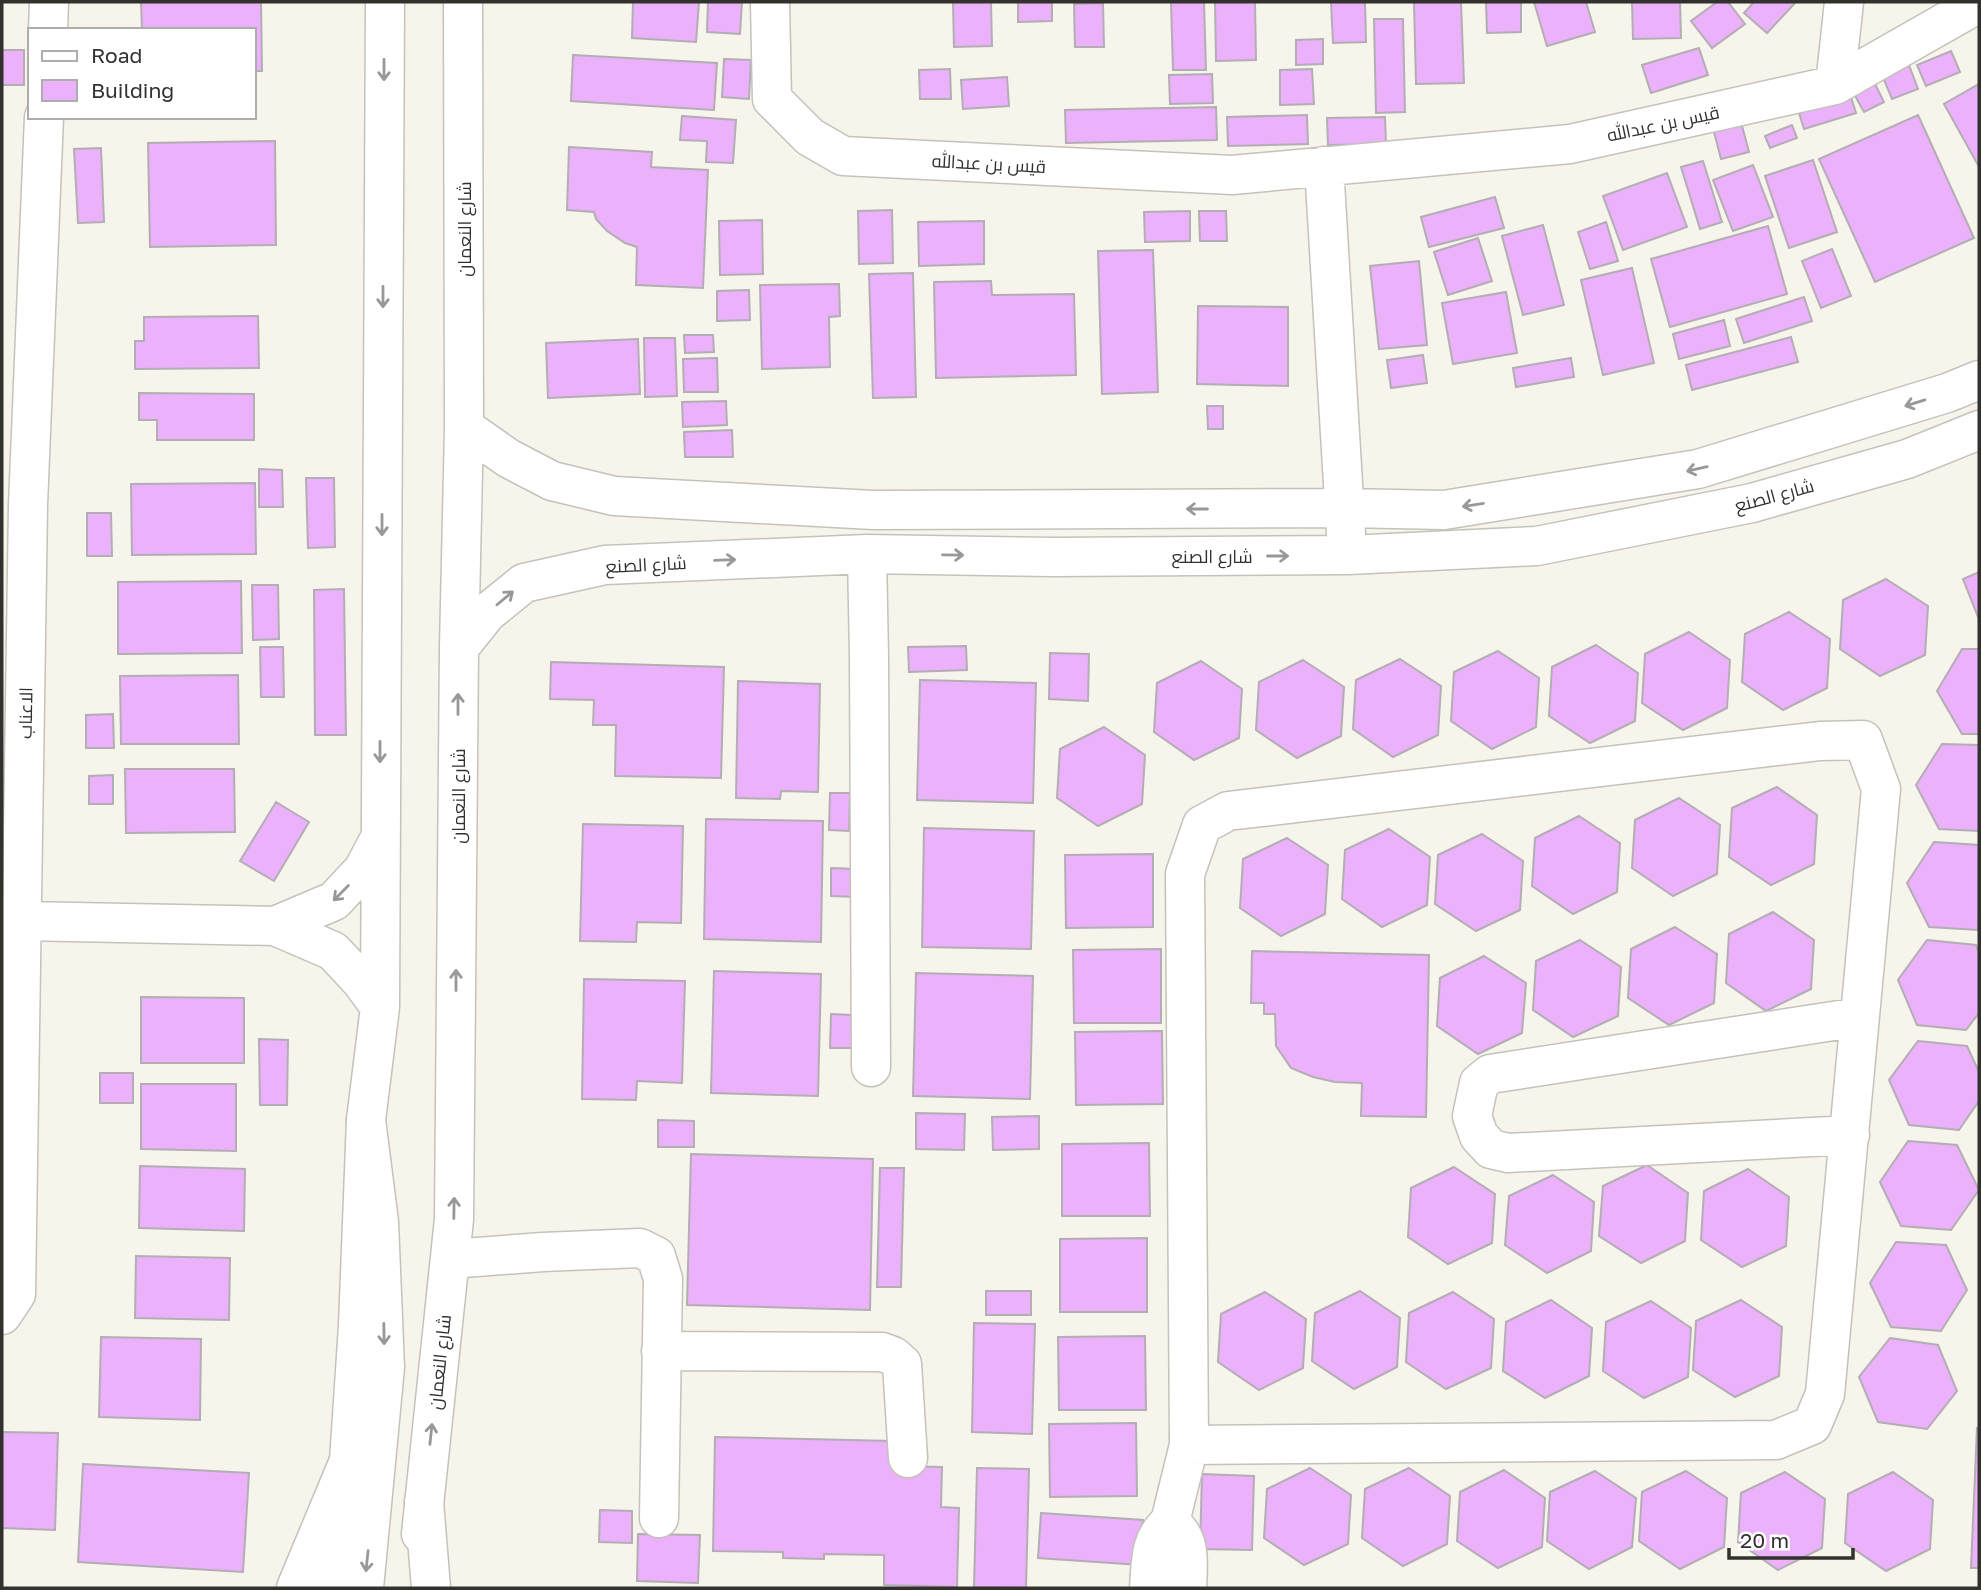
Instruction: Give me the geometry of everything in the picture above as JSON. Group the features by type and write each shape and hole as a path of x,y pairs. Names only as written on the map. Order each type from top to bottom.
{"street":[{"path":"48,28 49,2"},
{"path":"335,1588 349,1461 358,1326 366,1120 380,1007 385,2"},
{"name":"شارع النعمان","path":"414,1588 454,1219 459,648 464,426 463,2"},
{"name":"قيس بن عبدالله","path":"770,2 772,99 810,137 843,156 1232,174 1570,144 1835,85 1979,3"},
{"path":"1835,85 1844,2"},
{"name":"الاعناب","path":"2,1315 16,1294 11,1009 22,921 15,505 44,119"},
{"path":"1324,166 1348,555"},
{"path":"464,426 508,458 552,481 614,496 873,510 1444,510 1698,469 1947,393 1979,380"},
{"name":"شارع الصنع","path":"459,648 487,613 524,583 605,565 867,554 1054,557 1348,555 1536,546 1752,503 1907,458 1979,430"},
{"path":"867,554 871,1067"},
{"path":"1149,1588 1152,1549 1161,1529 1170,1522 1189,1444 1185,874 1202,825 1228,811 1820,741 1863,740 1881,789 1825,1394 1812,1425 1776,1440 1189,1444"},
{"path":"275,926 334,901 362,870 380,838"},
{"path":"22,921 275,926 333,951 361,981 380,1007"},
{"path":"1850,1135 1508,1153 1490,1149 1479,1136 1472,1116 1479,1083 1490,1073 1859,1017"},
{"path":"364,1588 385,1367 379,1222 366,1120"},
{"path":"450,1259 640,1248 656,1256 663,1279 659,1518"},
{"path":"662,1351 882,1352 893,1356 902,1364 908,1458"},
{"path":"296,1588 349,1461"},
{"path":"424,1502 431,1588"},
{"path":"1170,1522 1179,1529 1189,1551 1187,1588"}],"building":[{"path":"141,2 261,2 262,71 256,71 256,28 142,28"},
{"path":"633,2 699,2 696,42 632,38"},
{"path":"708,2 742,2 740,34 707,32"},
{"path":"953,2 991,2 992,46 954,47"},
{"path":"1018,2 1052,2 1052,21 1018,22"},
{"path":"1171,2 1204,2 1206,70 1173,70"},
{"path":"1215,2 1255,2 1256,60 1216,61"},
{"path":"1331,2 1365,2 1366,42 1333,43"},
{"path":"1414,2 1461,2 1464,83 1416,84"},
{"path":"1486,2 1521,2 1521,32 1487,33"},
{"path":"1534,2 1586,2 1595,32 1547,46"},
{"path":"1632,2 1680,2 1681,38 1633,39"},
{"path":"1717,2 1728,2 1745,24 1712,48 1691,21"},
{"path":"1754,2 1796,2 1767,33 1744,13"},
{"path":"1103,3 1104,47 1075,47 1074,4"},
{"path":"1374,19 1403,19 1405,112 1376,113"},
{"path":"1323,39 1323,64 1296,65 1296,40"},
{"path":"1699,48 1708,75 1651,93 1642,65"},
{"path":"2,50 24,50 24,85 2,85"},
{"path":"1951,51 1960,72 1926,86 1917,65"},
{"path":"573,55 717,63 714,110 571,101"},
{"path":"724,59 751,60 749,99 722,97"},
{"path":"1909,65 1918,89 1892,99 1882,75"},
{"path":"950,69 951,99 920,99 919,70"},
{"path":"1312,69 1314,104 1280,105 1280,70"},
{"path":"1212,74 1213,103 1170,104 1169,75"},
{"path":"1007,77 1009,106 963,109 961,80"},
{"path":"1875,84 1884,102 1864,112 1854,94"},
{"path":"1979,84 1979,167 1944,104"},
{"path":"1851,97 1856,113 1804,129 1799,113"},
{"path":"1216,107 1217,140 1066,143 1065,110"},
{"path":"1307,115 1308,144 1228,146 1227,117"},
{"path":"1918,115 1974,238 1875,282 1819,159"},
{"path":"682,116 736,120 733,163 706,162 707,141 680,140"},
{"path":"1385,117 1386,144 1328,145 1327,118"},
{"path":"1741,122 1749,152 1721,159 1713,128"},
{"path":"1792,125 1797,138 1770,148 1765,136"},
{"path":"275,141 276,245 150,247 148,143"},
{"path":"569,147 652,152 651,167 708,170 703,288 636,285 637,247 625,243 607,231 596,219 594,212 567,210"},
{"path":"101,148 104,222 78,223 74,149"},
{"path":"1813,160 1837,232 1789,248 1765,176"},
{"path":"1703,161 1722,222 1700,229 1681,167"},
{"path":"1753,165 1773,217 1733,231 1713,180"},
{"path":"1667,173 1687,227 1623,250 1603,196"},
{"path":"1495,197 1504,228 1429,247 1421,217"},
{"path":"892,210 893,263 859,264 858,211"},
{"path":"1190,211 1190,241 1145,242 1144,212"},
{"path":"1199,211 1226,211 1227,241 1200,241"},
{"path":"762,220 763,274 720,275 719,221"},
{"path":"984,221 984,264 919,266 918,222"},
{"path":"1606,222 1618,261 1590,269 1578,232"},
{"path":"1543,225 1564,305 1523,315 1502,236"},
{"path":"1768,226 1787,294 1670,327 1651,259"},
{"path":"1478,238 1492,281 1448,295 1434,252"},
{"path":"1832,249 1851,296 1821,308 1802,261"},
{"path":"1153,250 1158,392 1102,394 1098,251"},
{"path":"1419,261 1427,345 1379,349 1370,266"},
{"path":"1632,268 1654,363 1603,375 1581,280"},
{"path":"913,273 916,397 873,398 869,274"},
{"path":"991,281 992,295 1074,294 1076,375 936,378 934,282"},
{"path":"839,284 840,316 829,317 830,367 762,369 760,285"},
{"path":"749,290 750,320 717,321 717,291"},
{"path":"1506,292 1517,353 1453,364 1442,303"},
{"path":"1804,297 1812,321 1744,343 1736,319"},
{"path":"1198,306 1288,307 1288,386 1197,384"},
{"path":"258,316 259,368 135,369 135,341 144,341 144,317"},
{"path":"1724,320 1730,346 1679,359 1673,334"},
{"path":"684,335 713,335 714,352 685,353"},
{"path":"1791,337 1798,362 1692,390 1686,365"},
{"path":"644,338 675,338 677,396 645,397"},
{"path":"638,339 640,394 548,398 546,343"},
{"path":"1423,355 1427,383 1391,388 1387,360"},
{"path":"717,358 718,392 684,392 683,359"},
{"path":"1571,358 1574,377 1516,387 1513,368"},
{"path":"139,393 254,394 254,440 157,440 157,420 139,420"},
{"path":"726,401 727,425 683,427 682,402"},
{"path":"1207,406 1223,406 1223,429 1208,429"},
{"path":"732,430 733,457 685,457 684,432"},
{"path":"259,469 282,470 283,507 259,507"},
{"path":"306,478 334,478 335,547 308,548"},
{"path":"255,483 256,554 132,555 131,484"},
{"path":"87,513 111,513 112,556 87,556"},
{"path":"1979,572 1979,616 1978,617 1963,579"},
{"path":"1886,579 1928,606 1925,655 1880,676 1840,649 1843,600"},
{"path":"241,581 242,653 118,654 118,582"},
{"path":"252,585 278,585 279,639 253,640"},
{"path":"344,589 346,735 315,735 314,590"},
{"path":"1789,612 1830,639 1827,688 1783,710 1742,682 1745,634"},
{"path":"1689,632 1730,660 1727,708 1683,730 1642,703 1645,654"},
{"path":"1596,645 1638,673 1635,721 1590,743 1549,716 1552,667"},
{"path":"966,646 967,670 909,672 908,647"},
{"path":"260,647 283,647 284,697 261,697"},
{"path":"1962,649 1979,649 1979,734 1962,734 1937,691"},
{"path":"1498,651 1539,678 1536,727 1492,749 1451,721 1454,672"},
{"path":"1050,653 1089,654 1088,701 1049,699"},
{"path":"1400,659 1441,686 1438,735 1393,757 1353,729 1356,680"},
{"path":"1303,660 1344,687 1341,736 1297,758 1256,730 1259,682"},
{"path":"1201,661 1242,689 1239,738 1194,760 1154,732 1157,683"},
{"path":"551,662 724,667 721,778 615,776 616,725 593,725 594,700 550,699"},
{"path":"238,675 239,744 121,744 120,676"},
{"path":"920,680 1036,683 1033,803 917,800"},
{"path":"738,681 820,684 818,792 781,791 780,799 736,798"},
{"path":"113,714 114,748 86,748 86,715"},
{"path":"1104,727 1145,755 1142,804 1098,826 1057,798 1060,749"},
{"path":"1942,744 1979,745 1979,831 1939,829 1916,785"},
{"path":"125,769 234,769 235,832 126,833"},
{"path":"113,775 113,804 89,804 89,776"},
{"path":"1777,787 1817,815 1814,864 1771,885 1729,857 1732,808"},
{"path":"830,793 850,793 849,831 829,830"},
{"path":"1679,798 1720,825 1717,874 1673,896 1632,868 1635,820"},
{"path":"276,802 309,822 274,881 240,861"},
{"path":"1579,816 1620,843 1617,892 1573,914 1532,886 1535,838"},
{"path":"706,819 823,821 821,942 704,939"},
{"path":"583,824 683,826 681,923 637,922 636,942 580,941"},
{"path":"924,828 1034,831 1031,949 922,947"},
{"path":"1389,829 1430,857 1427,905 1382,927 1342,899 1345,850"},
{"path":"1482,834 1523,861 1520,910 1476,931 1435,904 1438,855"},
{"path":"1287,838 1328,865 1325,914 1281,936 1240,908 1243,859"},
{"path":"1934,842 1979,845 1978,930 1929,927 1907,883"},
{"path":"1153,854 1153,927 1066,928 1065,855"},
{"path":"831,868 856,869 856,897 831,896"},
{"path":"1773,912 1814,940 1811,989 1766,1011 1726,983 1729,934"},
{"path":"1675,927 1717,954 1714,1003 1669,1025 1628,998 1631,949"},
{"path":"1580,940 1621,967 1618,1016 1573,1037 1533,1010 1536,961"},
{"path":"1927,940 1976,945 1979,954 1979,1013 1966,1030 1917,1025 1898,980"},
{"path":"1161,949 1161,1023 1074,1023 1073,950"},
{"path":"1252,951 1429,955 1426,1117 1361,1116 1362,1083 1335,1082 1291,1068 1276,1046 1275,1014 1264,1014 1264,1003 1251,1003"},
{"path":"1484,956 1526,983 1522,1033 1478,1054 1437,1026 1440,978"},
{"path":"714,971 821,974 818,1096 711,1093"},
{"path":"916,973 1033,976 1030,1099 913,1096"},
{"path":"584,979 685,981 682,1083 637,1081 636,1100 582,1099"},
{"path":"141,997 244,998 244,1063 141,1063"},
{"path":"831,1014 852,1015 852,1048 830,1048"},
{"path":"1162,1031 1163,1104 1076,1105 1075,1032"},
{"path":"259,1039 288,1040 287,1105 260,1105"},
{"path":"1918,1041 1967,1046 1979,1072 1979,1101 1959,1130 1909,1125 1889,1080"},
{"path":"100,1073 133,1073 133,1103 100,1103"},
{"path":"141,1084 236,1084 236,1151 141,1149"},
{"path":"916,1113 965,1114 964,1150 916,1149"},
{"path":"1039,1116 1039,1149 993,1150 992,1117"},
{"path":"658,1120 694,1121 694,1147 658,1147"},
{"path":"1908,1141 1957,1145 1979,1190 1951,1230 1901,1226 1880,1182"},
{"path":"1149,1143 1150,1216 1062,1216 1062,1144"},
{"path":"691,1154 873,1159 870,1310 687,1305"},
{"path":"1647,1165 1688,1193 1685,1241 1641,1263 1599,1236 1603,1186"},
{"path":"140,1166 245,1169 244,1231 139,1228"},
{"path":"1454,1167 1495,1194 1492,1243 1448,1264 1408,1237 1411,1188"},
{"path":"880,1168 904,1168 901,1287 877,1287"},
{"path":"1748,1169 1789,1197 1786,1246 1742,1267 1701,1240 1704,1191"},
{"path":"1553,1175 1594,1202 1591,1251 1547,1273 1505,1245 1509,1196"},
{"path":"1147,1238 1147,1312 1060,1312 1060,1239"},
{"path":"1896,1242 1946,1245 1967,1290 1941,1331 1891,1327 1870,1283"},
{"path":"136,1256 230,1258 229,1320 135,1318"},
{"path":"986,1291 1031,1291 1031,1315 986,1315"},
{"path":"1360,1291 1400,1318 1397,1367 1354,1389 1312,1361 1315,1313"},
{"path":"1265,1292 1306,1319 1303,1368 1259,1390 1218,1362 1221,1314"},
{"path":"1453,1292 1494,1319 1491,1368 1446,1389 1406,1362 1409,1313"},
{"path":"1551,1300 1592,1328 1589,1376 1545,1398 1503,1371 1506,1322"},
{"path":"1741,1300 1782,1327 1779,1376 1735,1397 1693,1370 1696,1321"},
{"path":"1651,1301 1691,1328 1688,1377 1644,1398 1603,1371 1606,1322"},
{"path":"974,1323 1035,1324 1032,1434 972,1432"},
{"path":"1145,1336 1146,1410 1059,1410 1058,1337"},
{"path":"101,1337 201,1339 200,1420 99,1417"},
{"path":"1890,1338 1938,1345 1957,1391 1927,1429 1878,1422 1859,1377"},
{"path":"1136,1423 1137,1496 1050,1497 1049,1424"},
{"path":"1977,1428 1979,1568 1971,1568"},
{"path":"2,1432 58,1433 55,1530 2,1528"},
{"path":"715,1437 893,1441 892,1466 942,1467 941,1507 959,1508 957,1587 884,1585 884,1555 824,1554 824,1559 783,1558 783,1552 713,1551"},
{"path":"83,1464 249,1473 243,1572 78,1562"},
{"path":"977,1468 1029,1469 1026,1588 974,1587"},
{"path":"1310,1468 1351,1495 1348,1544 1304,1565 1264,1538 1267,1489"},
{"path":"1409,1468 1450,1496 1447,1544 1403,1566 1362,1538 1365,1489"},
{"path":"1504,1470 1545,1498 1542,1547 1498,1568 1457,1541 1460,1492"},
{"path":"1595,1471 1636,1498 1632,1547 1589,1569 1547,1541 1550,1492"},
{"path":"1686,1471 1727,1498 1724,1547 1680,1569 1639,1541 1642,1492"},
{"path":"1785,1472 1825,1499 1822,1548 1778,1570 1738,1542 1741,1493"},
{"path":"1893,1472 1933,1500 1930,1549 1886,1571 1845,1543 1848,1494"},
{"path":"1202,1474 1254,1476 1252,1550 1200,1549"},
{"path":"600,1510 632,1511 632,1543 599,1542"},
{"path":"1041,1513 1143,1520 1140,1565 1038,1558"},
{"path":"638,1534 700,1535 698,1583 637,1581"}]}
